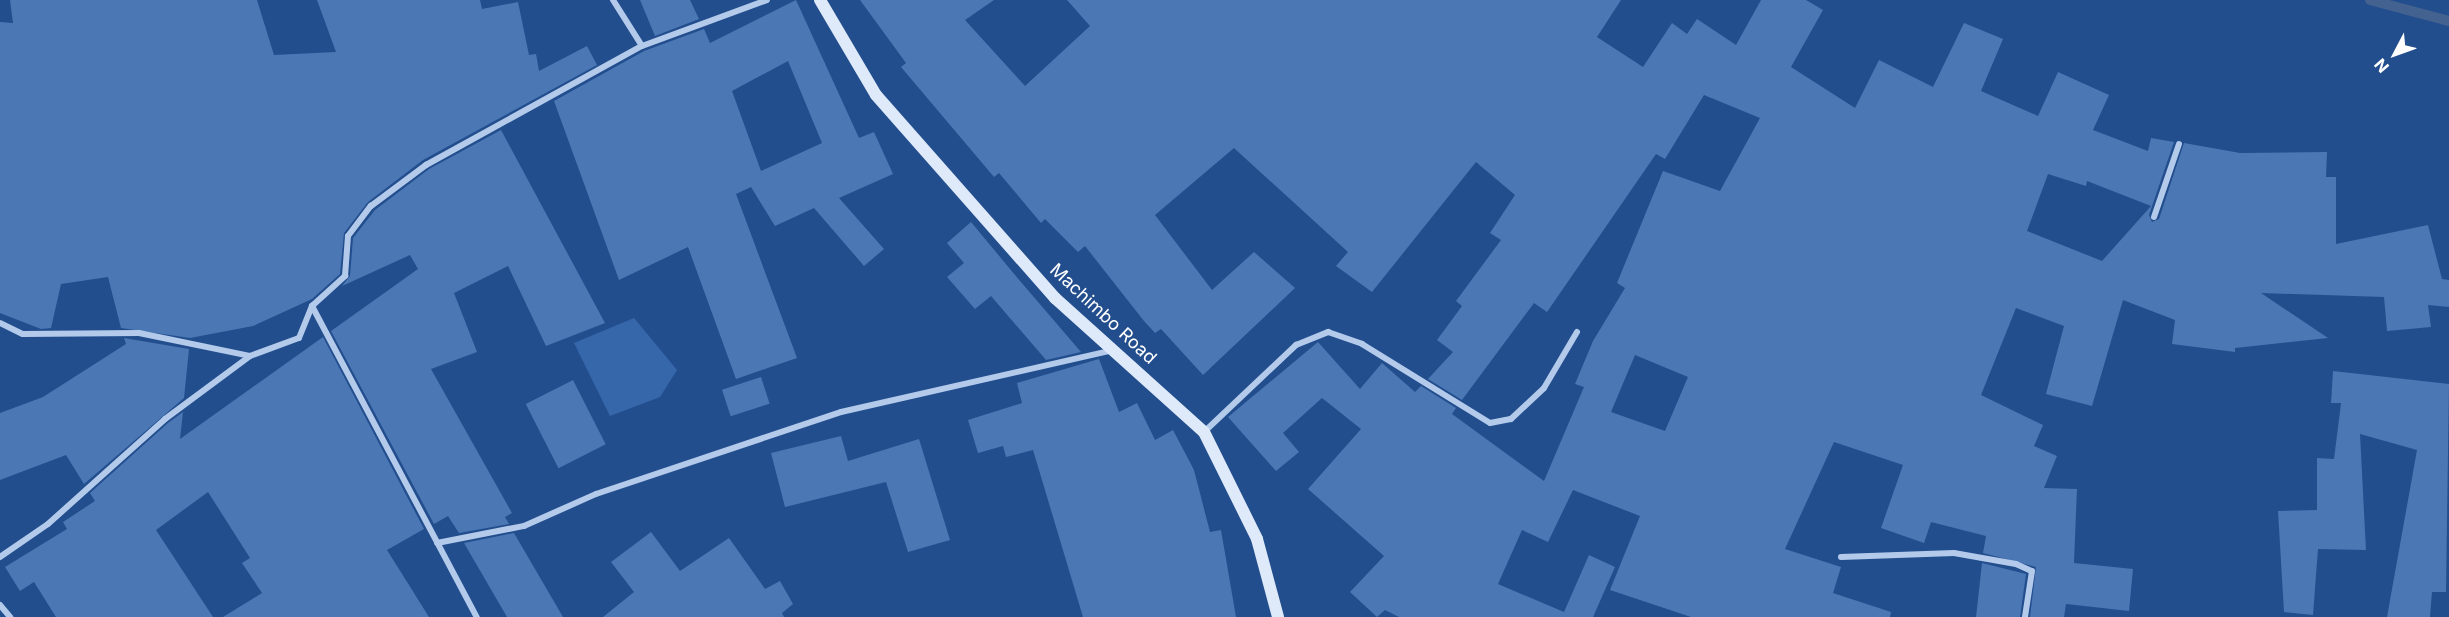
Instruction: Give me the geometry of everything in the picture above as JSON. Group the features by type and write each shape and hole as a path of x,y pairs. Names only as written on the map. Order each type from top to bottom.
{"street":[{"path":"613,0 642,46"},
{"path":"0,557 48,524 165,419 250,356 299,338 312,306 345,276 348,236 371,206 426,165 642,46 767,0"},
{"name":"Machimbo Road","path":"820,0 876,95 1055,298 1204,432 1257,539 1278,617"},
{"path":"2154,217 2179,144"},
{"path":"312,306 477,617"},
{"path":"0,323 23,334 139,333 250,356"},
{"path":"1204,432 1296,345 1328,332 1362,344 1490,423 1511,419 1544,388 1576,332"},
{"path":"437,543 524,526 596,494 841,412 1113,350"},
{"path":"1842,557 1954,553 2016,564 2031,571 2025,617"},
{"path":"0,605 10,617"}],"shaded area":[{"path":"634,318 677,370 660,397 610,416 574,343"}],"building":[{"path":"10,0 257,0 274,55 336,52 317,0 480,0 482,9 518,2 529,55 536,54 539,71 587,46 597,65 423,160 368,202 344,233 340,274 312,299 253,326 190,338 121,328 108,277 61,284 51,328 41,329 0,313 0,22 13,23"},
{"path":"640,0 690,0 699,19 655,36"},
{"path":"796,0 859,138 874,132 893,174 839,198 884,249 864,266 814,208 775,226 751,187 736,194 797,358 736,379 688,247 619,280 554,101 644,51 704,29 710,43","holes":["788,61 822,143 761,171 732,91"]},
{"path":"860,0 994,0 965,20 1025,86 1090,26 1067,0 1621,0 1597,37 1643,67 1672,23 1687,34 1697,19 1736,45 1761,0 1806,0 1823,10 1791,67 1855,108 1879,60 1933,87 1964,23 2003,39 1981,91 2038,116 2058,72 2109,95 2093,130 2148,151 2151,138 2174,142 2149,215 2152,222 2159,219 2184,143 2240,153 2327,152 2326,177 2336,177 2336,244 2428,225 2442,279 2449,280 2449,307 2428,305 2431,327 2387,331 2384,297 2261,293 2328,338 2235,348 2235,352 2172,344 2175,320 2123,300 2092,406 2046,394 2064,326 2016,308 1981,395 2043,425 2034,446 2057,456 2044,488 2077,489 2074,563 2133,569 2129,611 2066,604 2064,617 2030,617 2036,567 1983,553 1986,536 1931,522 1924,543 1881,528 1903,465 1834,442 1785,549 1841,567 1833,593 1891,612 1890,617 1691,617 1610,590 1640,516 1573,490 1548,542 1522,530 1498,584 1564,612 1589,555 1615,567 1593,617 1399,617 1385,610 1377,617 1350,592 1384,556 1308,489 1361,429 1322,398 1283,433 1299,452 1276,471 1228,417 1318,342 1360,389 1382,363 1415,392 1421,386 1456,408 1452,414 1544,481 1584,387 1575,384 1593,341 1625,288 1617,283 1663,171 1720,191 1760,118 1704,95 1665,159 1656,154 1547,312 1534,303 1462,400 1428,379 1453,352 1437,340 1462,306 1456,301 1501,240 1490,233 1515,195 1476,162 1372,292 1336,266 1348,252 1234,148 1155,215 1212,290 1254,252 1295,288 1203,375 1161,329 1155,333 1144,321 1085,246 1078,252 1045,219 1041,223 999,173 994,177 901,67 906,63","holes":["2048,174 2086,186 2087,181 2151,206 2102,261 2027,231","1635,355 1688,377 1665,431 1611,412"]},
{"path":"501,130 605,323 546,346 508,266 454,293 477,352 431,369 512,513 505,517 509,524 459,533 448,516 434,524 331,331 418,269 410,255 342,286 350,276 353,238 375,210 429,169"},
{"path":"971,222 1081,352 1046,360 991,296 975,309 947,277 964,263 947,243"},
{"path":"323,337 424,529 387,550 429,617 223,617 262,593 242,563 250,558 208,492 156,530 213,617 56,617 34,582 20,591 5,567 67,529 63,522 95,501 90,493 168,423 183,412 180,439"},
{"path":"124,338 189,349 184,398 84,484 66,455 0,480 0,413 43,397 126,344"},
{"path":"1099,359 1119,412 1137,403 1155,440 1173,430 1194,470 1210,532 1221,530 1236,617 1083,617 1033,450 1006,457 1003,446 978,453 968,420 1022,403 1017,383"},
{"path":"2333,371 2449,384 2446,592 2432,592 2430,617 2387,617 2417,450 2360,434 2366,550 2318,549 2313,615 2284,612 2278,511 2317,510 2317,458 2334,459 2341,403 2331,403"},
{"path":"761,377 770,404 731,416 722,390"},
{"path":"573,380 606,444 558,468 526,404"},
{"path":"841,436 848,461 919,439 950,540 908,552 886,482 785,507 771,453"},
{"path":"651,532 680,571 729,538 765,589 780,581 793,604 782,613 784,617 603,617 634,592 611,562"},
{"path":"514,533 563,617 507,617 464,543"},
{"path":"1982,563 2026,574 2020,617 1976,617"}],"waterway":[{"path":"2370,0 2449,21"}]}
